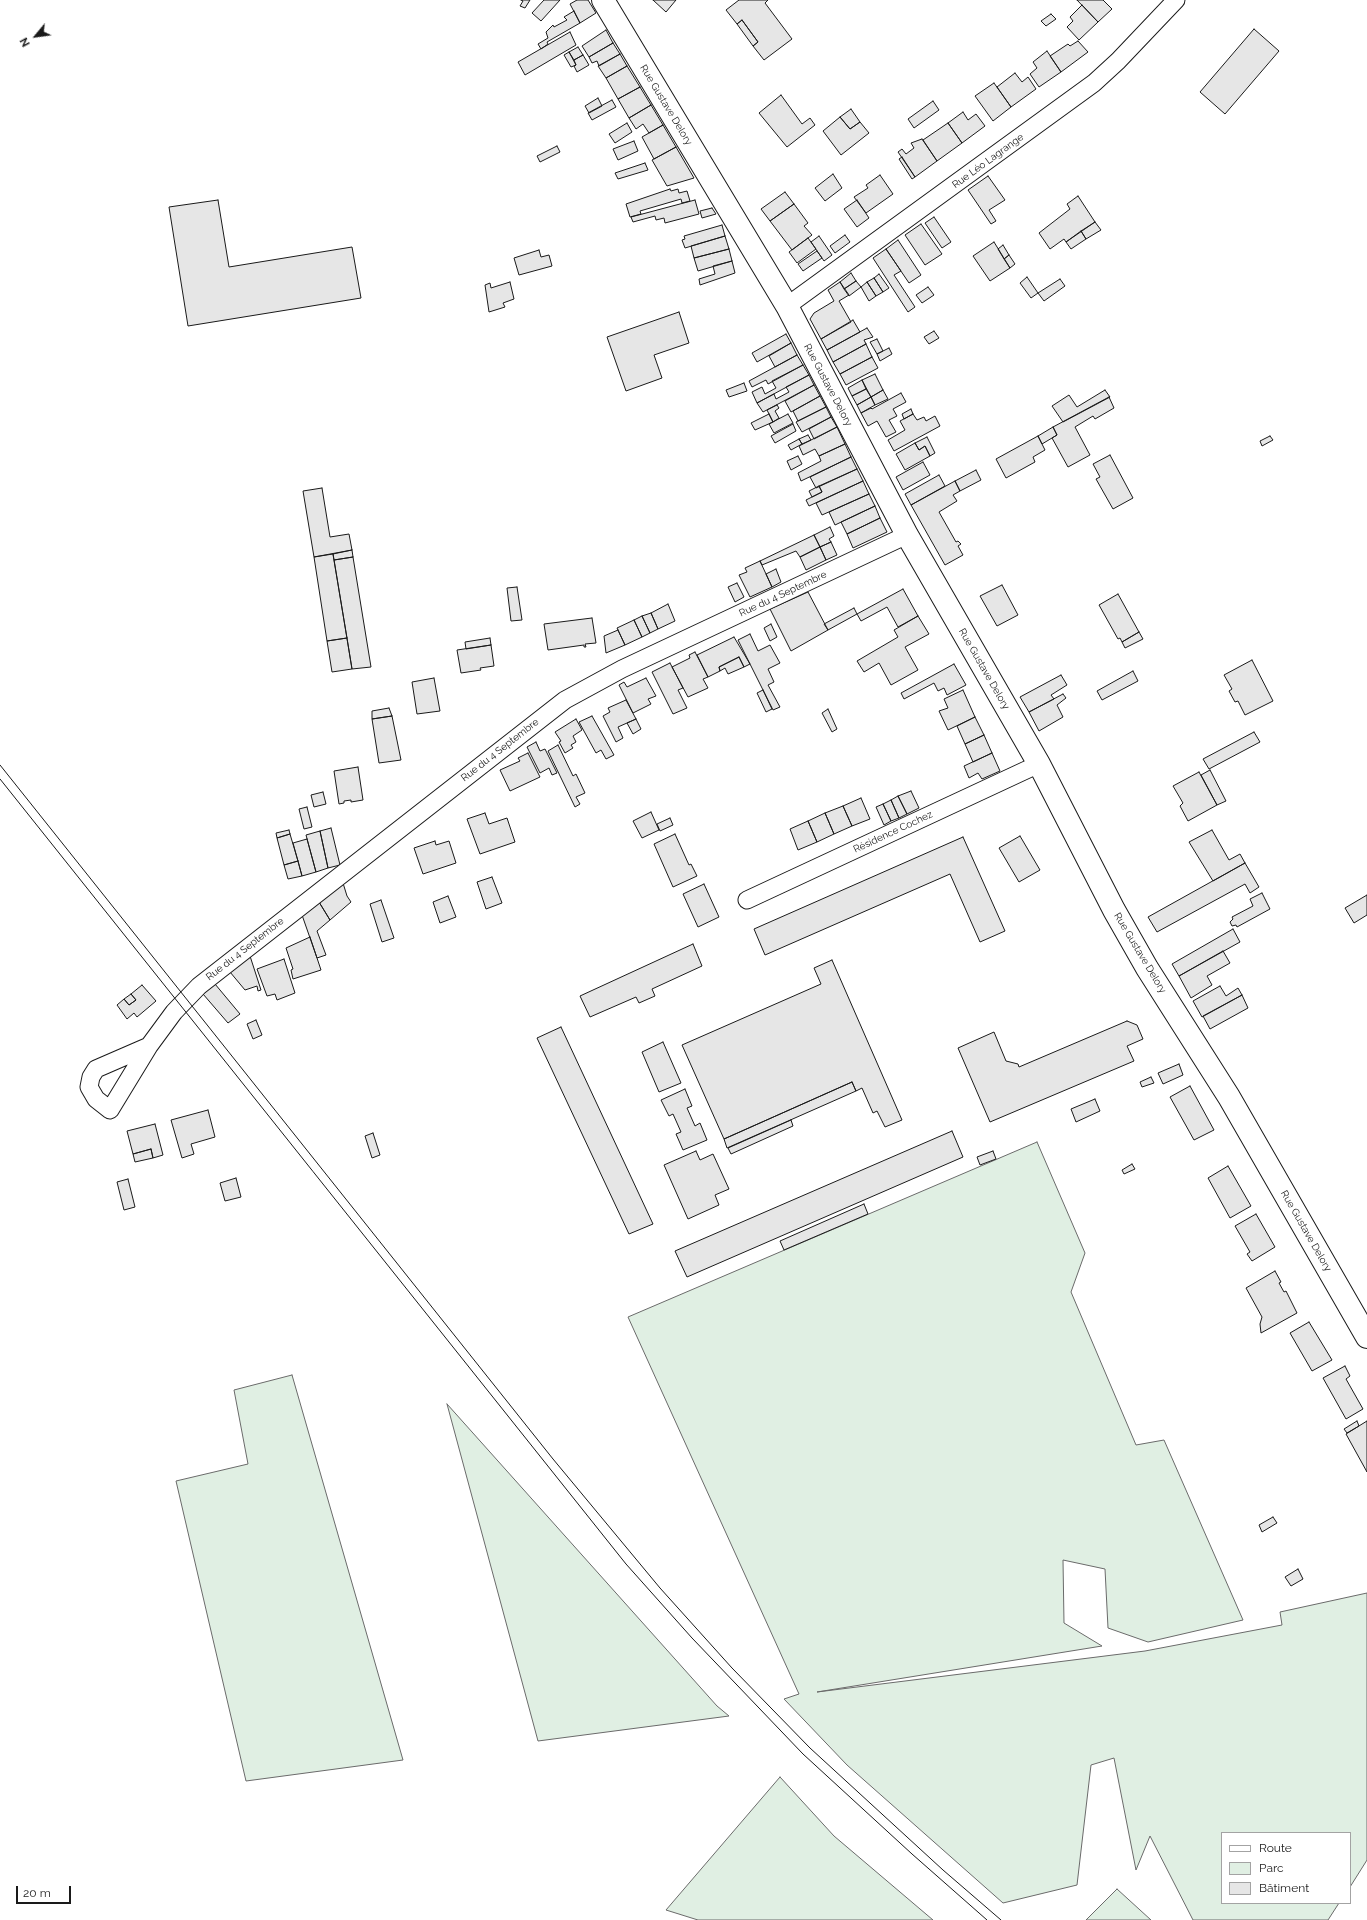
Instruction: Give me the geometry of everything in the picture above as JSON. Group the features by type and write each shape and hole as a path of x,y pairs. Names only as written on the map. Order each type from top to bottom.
{"street":[{"name":"Rue Gustave Delory","path":"603,0 787,306 907,535 1040,764 1100,885 1134,945 1229,1096 1367,1337"},
{"name":"Rue Léo Lagrange","path":"787,306 1094,83 1118,61 1176,0"},
{"name":"Rue du 4 Septembre","path":"149,1046 180,1005 210,977 565,700 622,669 907,535"},
{"name":"Résidence Cochez","path":"747,900 1040,764"}],"green space":[{"path":"1037,1142 1085,1253 1071,1292 1136,1445 1164,1440 1243,1620 1148,1642 1108,1628 1105,1569 1063,1560 1064,1623 1102,1646 817,1692 1145,1651 1282,1625 1280,1612 1367,1593 1367,1860 1351,1885 1351,1832 1221,1832 1221,1904 1338,1904 1328,1920 1193,1920 1150,1836 1136,1870 1114,1758 1091,1765 1077,1885 1003,1903 847,1765 784,1699 799,1694 628,1317"},
{"path":"292,1375 403,1760 246,1781 176,1481 248,1464 234,1390"},
{"path":"447,1404 717,1706 729,1716 538,1741"},
{"path":"780,1777 834,1836 933,1920 698,1920 666,1910"},
{"path":"1117,1889 1151,1920 1086,1920"}],"building":[{"path":"521,0 530,0 525,8 520,6 523,1"},
{"path":"544,0 560,0 541,21 532,13"},
{"path":"577,0 588,0 596,13 580,23 570,4"},
{"path":"653,0 676,0 666,12"},
{"path":"739,0 768,0 765,3 792,39 764,60 753,46 758,42 742,20 737,24 726,10"},
{"path":"1077,0 1103,0 1112,9 1098,22"},
{"path":"1082,5 1098,22 1079,40 1067,27 1073,21 1070,17"},
{"path":"574,11 580,23 547,42 548,44 541,49 538,44 548,38 546,32 553,25 554,27 567,20 564,17"},
{"path":"1051,14 1056,19 1046,26 1041,21"},
{"path":"742,20 758,42 753,46 737,24"},
{"path":"1254,29 1279,51 1225,114 1200,92"},
{"path":"606,30 613,43 589,57 582,46"},
{"path":"570,32 576,45 525,75 518,62"},
{"path":"1078,41 1088,52 1061,72 1050,56 1068,44 1070,46"},
{"path":"613,43 620,54 599,66 597,61 592,63 589,57"},
{"path":"578,47 583,55 574,60 569,52"},
{"path":"1047,51 1061,72 1039,87 1030,74 1037,68 1033,62"},
{"path":"569,52 576,65 571,67 564,55"},
{"path":"620,54 627,66 606,78 598,66"},
{"path":"583,55 589,65 577,72 574,66 576,65 574,60"},
{"path":"627,66 640,87 618,99 606,78"},
{"path":"1015,73 1022,82 1028,77 1036,89 1011,107 997,87"},
{"path":"994,83 1011,107 993,121 975,96"},
{"path":"640,87 651,105 629,118 618,99"},
{"path":"781,95 802,124 810,118 815,125 787,147 759,113"},
{"path":"598,98 602,106 589,113 585,106"},
{"path":"612,100 616,107 592,120 588,113"},
{"path":"933,101 939,110 914,128 908,119"},
{"path":"651,105 663,125 649,133 643,124 636,129 629,118"},
{"path":"851,109 860,122 850,129 840,117"},
{"path":"963,112 968,120 976,114 985,126 962,143 948,123"},
{"path":"840,117 850,129 860,122 869,133 841,155 823,131"},
{"path":"627,123 632,132 615,143 609,134"},
{"path":"948,123 962,143 937,161 923,140"},
{"path":"663,125 676,147 654,159 642,137"},
{"path":"922,139 937,161 915,177 898,152 902,149 906,154 914,148 911,143"},
{"path":"634,141 638,151 618,160 613,149"},
{"path":"557,146 560,152 540,162 537,156"},
{"path":"676,147 694,178 667,186 652,160"},
{"path":"902,157 915,177 912,179 899,159"},
{"path":"645,163 648,170 618,179 615,173"},
{"path":"833,174 842,188 825,201 815,188"},
{"path":"880,175 893,194 866,213 854,197 868,188 866,185"},
{"path":"988,176 1005,200 989,210 996,221 991,224 968,190"},
{"path":"670,189 671,191 678,189 679,193 687,191 690,201 682,203 681,199 640,211 641,214 630,217 626,204"},
{"path":"785,192 794,204 770,221 761,209"},
{"path":"1078,196 1095,222 1066,242 1064,239 1050,249 1039,233 1070,209 1067,204"},
{"path":"218,200 229,267 352,247 361,298 188,326 169,207"},
{"path":"695,200 699,214 665,223 664,218 656,220 655,216 633,222 631,217"},
{"path":"857,200 869,218 857,227 844,209"},
{"path":"794,204 808,223 804,226 812,235 792,250 770,221"},
{"path":"712,208 716,214 702,218 700,211"},
{"path":"934,217 951,242 942,248 925,223"},
{"path":"1095,222 1101,230 1086,239 1081,231"},
{"path":"921,224 942,254 925,265 905,235"},
{"path":"722,225 725,236 685,248 682,240 685,239 684,236"},
{"path":"1081,231 1086,239 1071,249 1066,242"},
{"path":"845,235 850,242 835,253 830,246"},
{"path":"725,236 729,249 694,258 691,246"},
{"path":"819,236 832,255 824,261 811,242"},
{"path":"808,238 816,249 797,263 789,252"},
{"path":"898,240 921,275 909,283 886,249"},
{"path":"994,242 1010,268 990,281 973,256"},
{"path":"1003,245 1009,255 1004,259 998,249"},
{"path":"729,249 732,261 698,271 694,258"},
{"path":"886,249 901,271 894,275 915,307 908,312 873,258"},
{"path":"539,250 541,257 549,255 552,266 519,275 514,258"},
{"path":"817,251 822,258 803,271 798,264"},
{"path":"1009,255 1015,264 1010,268 1004,259"},
{"path":"732,261 735,273 700,285 699,279 715,274 713,266"},
{"path":"851,273 856,281 844,289 840,282"},
{"path":"879,274 889,288 883,292 874,278"},
{"path":"1027,277 1038,293 1031,298 1020,283"},
{"path":"874,278 883,292 876,296 867,282"},
{"path":"1060,279 1065,286 1044,301 1038,293"},
{"path":"856,281 861,287 849,296 844,289"},
{"path":"510,282 514,299 503,303 505,307 489,312 485,285 490,283 491,288"},
{"path":"840,282 849,295 839,301 851,322 821,339 810,319 814,313 834,301 828,290"},
{"path":"867,282 876,296 869,301 861,287"},
{"path":"928,287 934,295 922,303 916,295"},
{"path":"679,312 689,343 654,355 662,378 626,391 607,337"},
{"path":"853,320 860,332 827,350 821,339"},
{"path":"867,328 873,337 864,340 866,344 833,362 827,350"},
{"path":"934,331 939,338 929,344 924,337"},
{"path":"786,334 791,343 757,362 752,353"},
{"path":"877,339 883,351 877,354 870,342"},
{"path":"791,343 797,355 775,367 769,356"},
{"path":"866,344 872,357 840,374 833,362"},
{"path":"889,348 892,354 880,361 877,354"},
{"path":"797,355 803,365 768,384 766,380 752,387 749,381"},
{"path":"872,357 878,368 846,385 840,374"},
{"path":"803,365 809,375 757,403 752,392 762,387 765,394 776,388 772,381"},
{"path":"875,374 883,390 871,397 862,380"},
{"path":"809,375 814,385 763,412 757,403 774,394 776,399 789,392 786,387"},
{"path":"862,380 866,389 852,396 848,388"},
{"path":"744,383 747,391 729,397 726,390"},
{"path":"814,385 820,396 791,412 785,401"},
{"path":"866,389 871,397 857,405 852,396"},
{"path":"883,390 888,399 875,405 871,397"},
{"path":"1105,390 1110,397 1063,422 1052,406 1069,395 1077,407"},
{"path":"901,393 906,402 893,409 897,416 889,420 896,432 886,437 877,421 868,426 861,413 871,408 872,409"},
{"path":"820,396 826,407 798,421 793,411"},
{"path":"871,397 875,405 861,413 857,405"},
{"path":"1109,397 1114,408 1095,419 1093,416 1075,427 1090,455 1068,467 1052,438 1057,435 1053,427"},
{"path":"777,405 779,408 775,411 779,418 773,422 767,410"},
{"path":"826,407 831,417 802,432 796,422"},
{"path":"911,409 913,414 904,419 902,414"},
{"path":"769,414 773,422 755,430 751,423"},
{"path":"788,414 793,423 774,433 769,424"},
{"path":"913,414 917,420 924,417 926,421 935,416 940,426 894,451 888,440 905,430 900,421"},
{"path":"831,417 837,427 814,439 809,429"},
{"path":"793,424 796,431 775,443 771,436"},
{"path":"837,427 845,444 819,456 815,449 803,455 799,446"},
{"path":"1053,427 1057,435 1042,444 1038,436"},
{"path":"808,435 811,440 802,444 799,439"},
{"path":"1038,436 1045,450 1033,457 1035,462 1006,478 996,459"},
{"path":"1270,436 1273,440 1262,446 1260,441"},
{"path":"927,437 935,453 930,456 925,446 919,450 915,443"},
{"path":"799,439 802,444 791,450 788,445"},
{"path":"915,443 919,450 925,446 930,456 905,470 896,454"},
{"path":"845,444 851,457 801,481 798,473 821,461 819,456"},
{"path":"1110,455 1133,498 1113,509 1096,479 1100,477 1093,464"},
{"path":"798,456 802,464 791,470 787,461"},
{"path":"851,457 857,469 816,488 810,477"},
{"path":"923,462 930,475 903,490 896,477"},
{"path":"857,469 863,481 809,506 806,500 822,492 819,486"},
{"path":"976,470 981,480 960,491 955,481"},
{"path":"939,475 945,486 911,505 905,494"},
{"path":"863,481 869,494 822,515 816,503"},
{"path":"955,481 960,491 953,495 957,501 939,512 956,542 958,541 961,544 958,546 963,555 945,565 911,505"},
{"path":"819,486 822,492 812,497 809,491"},
{"path":"322,488 330,537 349,534 352,550 314,557 303,491"},
{"path":"869,494 875,506 835,525 829,512"},
{"path":"875,506 880,518 847,534 841,522"},
{"path":"880,518 887,532 853,548 847,534"},
{"path":"830,527 834,536 829,539 831,542 820,547 814,535"},
{"path":"814,535 820,547 800,557 796,551 762,565 760,561"},
{"path":"831,542 837,555 826,560 820,547"},
{"path":"820,547 826,560 806,570 800,557"},
{"path":"352,550 353,557 334,560 333,554"},
{"path":"333,554 347,638 327,641 314,557"},
{"path":"353,557 371,667 352,669 334,560"},
{"path":"760,561 772,587 750,597 739,575 747,572 745,568"},
{"path":"776,569 781,582 772,587 766,574"},
{"path":"737,583 744,597 735,602 728,587"},
{"path":"1002,585 1018,615 997,626 980,596"},
{"path":"517,587 522,620 511,621 507,588"},
{"path":"903,589 918,616 898,627 887,607 861,621 857,614"},
{"path":"808,592 828,630 791,651 770,609"},
{"path":"1118,594 1139,632 1122,642 1120,638 1118,639 1099,605"},
{"path":"668,604 675,621 658,629 651,613"},
{"path":"854,608 857,614 828,630 824,624"},
{"path":"651,613 658,629 650,633 642,616"},
{"path":"642,616 650,633 642,637 634,620"},
{"path":"918,616 929,634 905,647 918,670 891,685 879,663 864,672 857,661 898,637 894,630"},
{"path":"592,618 596,643 585,644 586,647 584,647 584,645 548,650 544,624"},
{"path":"634,620 642,637 625,645 617,628"},
{"path":"771,624 777,637 770,641 764,628"},
{"path":"618,630 625,645 606,653 604,636"},
{"path":"1139,632 1143,639 1125,648 1122,642"},
{"path":"750,634 758,651 770,645 780,663 768,669 774,682 768,685 780,707 773,710 738,640"},
{"path":"734,637 750,664 744,667 739,657 719,667 720,671 708,677 697,655"},
{"path":"347,638 352,669 332,672 327,641"},
{"path":"490,638 491,645 466,649 465,642"},
{"path":"491,645 494,666 480,668 481,670 461,673 457,650"},
{"path":"695,652 708,677 703,679 708,688 688,697 672,667 690,658 689,655"},
{"path":"739,657 744,667 728,674 725,668 720,671 719,667"},
{"path":"1252,660 1273,701 1245,715 1238,701 1235,702 1229,691 1232,689 1224,675"},
{"path":"670,663 683,688 678,690 687,708 673,714 652,672"},
{"path":"954,664 966,685 947,695 944,688 938,691 934,683 904,699 901,693"},
{"path":"1133,671 1138,681 1102,700 1097,691"},
{"path":"1061,675 1067,685 1051,695 1054,699 1029,712 1020,697"},
{"path":"434,678 440,711 417,714 412,682"},
{"path":"646,678 656,696 648,699 651,704 633,713 619,685 624,682 627,687"},
{"path":"763,690 772,709 766,712 757,693"},
{"path":"963,690 975,717 948,730 939,711 948,708 944,699"},
{"path":"1063,694 1066,698 1057,705 1063,717 1039,731 1029,712"},
{"path":"626,700 636,719 618,727 623,738 616,742 603,716 610,712 608,708"},
{"path":"389,708 392,716 372,719 372,711"},
{"path":"828,709 837,729 832,732 822,713"},
{"path":"392,716 401,760 379,763 372,719"},
{"path":"592,716 614,755 606,759 601,750 596,753 579,722"},
{"path":"975,717 984,735 965,744 957,726"},
{"path":"576,719 582,730 573,736 576,742 571,745 573,748 565,753 559,742 561,741 555,732"},
{"path":"636,719 641,729 633,734 627,723"},
{"path":"1254,732 1260,742 1209,769 1203,759"},
{"path":"984,735 992,753 973,762 965,744"},
{"path":"536,742 540,751 545,749 557,773 552,775 549,768 540,773 527,747"},
{"path":"558,745 573,776 576,774 585,793 576,797 580,804 575,807 548,751"},
{"path":"528,753 540,777 510,791 500,770 520,761 518,758"},
{"path":"992,753 1000,771 982,779 978,773 969,778 964,766"},
{"path":"358,767 363,800 351,802 351,800 344,801 344,803 339,804 334,771"},
{"path":"1210,770 1226,801 1217,805 1201,775"},
{"path":"1199,772 1217,805 1188,821 1180,806 1183,803 1173,786"},
{"path":"911,791 919,808 907,814 898,796"},
{"path":"323,792 326,804 314,807 311,795"},
{"path":"898,796 907,814 899,818 891,800"},
{"path":"861,798 870,819 852,826 843,806"},
{"path":"891,800 899,818 891,821 883,804"},
{"path":"883,804 891,821 884,825 876,807"},
{"path":"843,806 852,826 834,834 825,813"},
{"path":"307,807 312,827 304,829 299,809"},
{"path":"651,812 659,830 642,838 633,821"},
{"path":"485,813 489,824 507,818 515,842 480,854 467,819"},
{"path":"825,813 834,834 817,842 808,821"},
{"path":"670,818 673,825 660,831 657,824"},
{"path":"808,821 817,842 798,850 790,829"},
{"path":"331,828 340,865 328,868 320,831"},
{"path":"289,830 290,834 277,838 276,833"},
{"path":"1212,830 1229,860 1240,854 1245,863 1213,881 1189,842"},
{"path":"320,831 328,868 316,872 306,835"},
{"path":"290,834 298,861 284,865 277,838"},
{"path":"675,834 689,865 691,864 697,876 673,887 654,844"},
{"path":"1020,836 1040,870 1019,882 999,848"},
{"path":"963,837 1005,931 980,942 950,874 765,955 754,929"},
{"path":"307,839 316,872 302,876 293,843"},
{"path":"435,841 436,845 449,841 456,863 423,874 414,848"},
{"path":"298,861 302,876 288,879 284,865"},
{"path":"1245,863 1259,887 1250,893 1245,884 1157,932 1148,917"},
{"path":"492,877 502,903 486,909 477,882"},
{"path":"343,883 347,896 351,902 330,920 319,902"},
{"path":"704,884 719,917 698,927 683,894"},
{"path":"1262,893 1270,909 1237,927 1236,925 1232,926 1230,922 1233,919 1232,917 1253,906 1250,899"},
{"path":"1367,895 1367,915 1354,923 1345,908"},
{"path":"448,896 456,917 440,923 433,902"},
{"path":"381,900 394,938 382,942 370,904"},
{"path":"319,902 330,920 317,931 326,955 317,958 302,915"},
{"path":"1233,929 1240,942 1179,976 1172,964"},
{"path":"310,937 321,970 293,979 291,970 293,969 286,948"},
{"path":"693,944 702,966 652,989 655,996 639,1003 636,997 590,1017 580,996"},
{"path":"1223,951 1230,963 1207,976 1212,985 1191,998 1179,976"},
{"path":"250,956 261,990 258,991 257,986 245,990 230,972"},
{"path":"284,959 295,993 277,1000 275,994 267,996 257,969"},
{"path":"832,960 902,1120 885,1127 877,1111 873,1113 862,1088 856,1091 852,1082 724,1139 682,1045 821,984 814,968"},
{"path":"215,984 240,1014 228,1023 203,994"},
{"path":"142,985 156,1001 137,1017 134,1013 127,1019 117,1005 124,999 129,1005 136,1000 131,994"},
{"path":"1220,986 1226,996 1238,988 1242,995 1202,1017 1193,1001"},
{"path":"131,994 136,1000 129,1005 124,999"},
{"path":"1242,995 1248,1008 1210,1029 1203,1016"},
{"path":"256,1020 262,1035 253,1039 247,1024"},
{"path":"1127,1021 1137,1025 1143,1039 1127,1046 1134,1061 990,1122 958,1048 994,1032 1006,1061 1018,1064 1019,1067"},
{"path":"561,1027 653,1224 629,1234 537,1038"},
{"path":"663,1042 681,1083 659,1092 642,1052"},
{"path":"1179,1064 1183,1075 1163,1084 1158,1073"},
{"path":"1151,1077 1154,1083 1142,1087 1140,1082"},
{"path":"852,1082 856,1091 727,1148 724,1139"},
{"path":"1190,1086 1214,1130 1194,1140 1170,1097"},
{"path":"685,1089 692,1106 687,1108 695,1126 700,1123 707,1140 683,1150 676,1134 681,1132 673,1114 669,1116 661,1100"},
{"path":"1095,1099 1100,1111 1076,1122 1071,1109"},
{"path":"208,1110 215,1137 191,1144 194,1154 182,1158 171,1120"},
{"path":"791,1120 793,1126 731,1154 728,1148"},
{"path":"155,1124 163,1155 153,1158 151,1149 133,1154 127,1131"},
{"path":"952,1131 963,1157 687,1277 675,1251"},
{"path":"373,1133 380,1155 372,1158 365,1136"},
{"path":"151,1149 153,1158 135,1162 133,1154"},
{"path":"696,1151 700,1160 713,1154 729,1189 715,1195 719,1205 688,1219 664,1165"},
{"path":"993,1151 996,1159 980,1165 977,1157"},
{"path":"1132,1164 1135,1169 1124,1174 1122,1170"},
{"path":"1228,1166 1251,1206 1230,1218 1208,1178"},
{"path":"236,1178 241,1197 225,1201 220,1183"},
{"path":"128,1179 135,1207 124,1210 117,1182"},
{"path":"864,1204 868,1214 784,1250 780,1241"},
{"path":"1256,1214 1275,1247 1252,1261 1247,1254 1250,1252 1235,1226"},
{"path":"1275,1271 1281,1282 1279,1283 1284,1292 1286,1291 1297,1313 1261,1333 1260,1324 1262,1317 1246,1288"},
{"path":"1309,1322 1332,1360 1312,1371 1290,1333"},
{"path":"1345,1366 1350,1376 1346,1379 1363,1409 1346,1419 1323,1378"},
{"path":"1357,1421 1359,1426 1347,1433 1344,1429"},
{"path":"1367,1421 1367,1472 1346,1434"},
{"path":"1273,1517 1277,1523 1262,1532 1259,1525"},
{"path":"1298,1569 1303,1579 1291,1586 1285,1577"}],"tram line":[{"path":"0,765 553,1459 660,1588 732,1668 810,1748 943,1870 1001,1920"},
{"path":"0,779 626,1564 692,1638 803,1754 912,1854 987,1920"}]}
